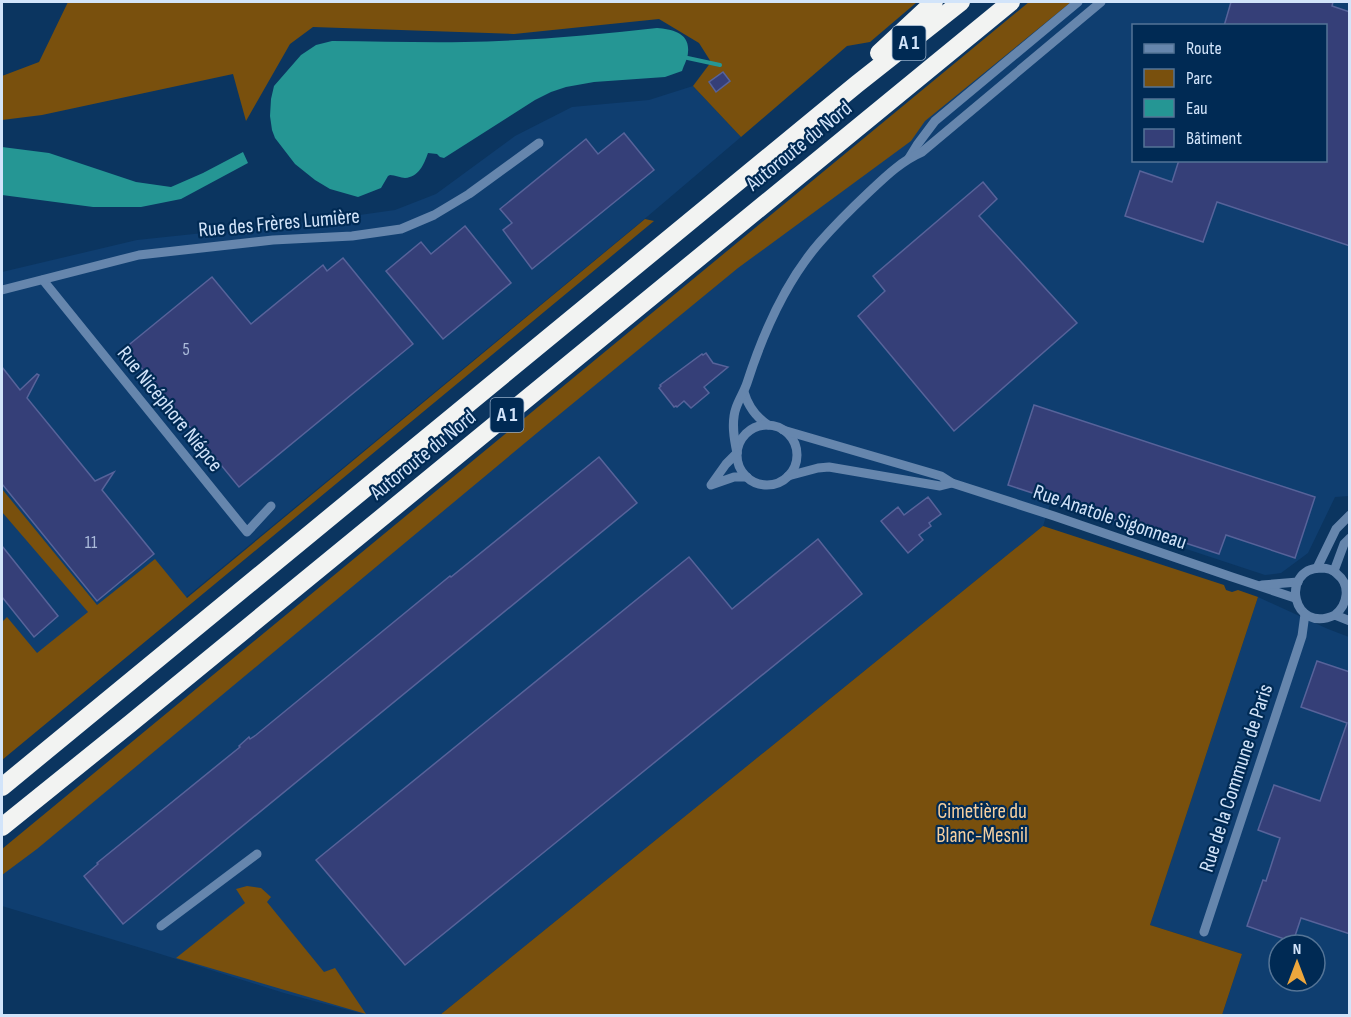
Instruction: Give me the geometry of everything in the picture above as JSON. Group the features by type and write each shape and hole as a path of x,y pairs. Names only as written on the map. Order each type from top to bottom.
{"highway":[{"path":"857,84 877,55 934,2"},
{"name":"Autoroute du Nord","path":"2,787 857,84 961,2"},
{"name":"Autoroute du Nord","path":"2,827 1011,2"}],"street":[{"path":"909,158 935,121 1078,2"},
{"path":"744,392 747,402 760,420 783,430 794,443 797,452 796,461 788,476 781,482 763,485 754,482 741,470 733,437 735,409 744,392 757,351 775,311 806,260 846,213 879,183 909,158 922,152 1101,2"},
{"path":"986,77 997,89"},
{"path":"955,104 966,115"},
{"name":"Rue des Frères Lumière","path":"2,290 139,255 273,240 352,236 400,229 434,215 469,194 539,143"},
{"name":"Rue Nicéphore Niépce","path":"43,280 247,532 271,506"},
{"path":"747,477 734,477 711,485 737,453 744,436 751,430 768,425"},
{"name":"Rue Anatole Sigonneau","path":"783,430 941,476 952,483 1295,598"},
{"name":"Rue Anatole Sigonneau","path":"788,476 829,467 940,486 952,483"},
{"path":"1317,568 1336,529 1350,515"},
{"path":"1334,571 1344,544 1350,538"},
{"path":"1302,636 1322,619 1335,615 1348,602 1346,587 1339,575 1326,568 1317,568 1302,575 1295,590 1295,598 1305,614 1322,619"},
{"name":"Rue Anatole Sigonneau","path":"1257,586 1298,582"},
{"name":"Rue de la Commune de Paris","path":"1204,932 1302,636 1305,614"},
{"path":"1335,615 1350,621"},
{"path":"161,926 257,854"}],"shaded area":[{"path":"1048,2 1349,2 1349,496 1335,497 1308,553 1281,573 1265,575 1050,504 1043,526 440,1015 367,1015 284,993 2,906 2,850"},
{"path":"693,86 741,137 2,749 2,272 137,240 317,221 395,210 436,194 515,136 572,107 649,100"},
{"path":"1258,597 1349,637 1349,1015 1222,1015 1242,954 1150,925"}],"green space":[{"path":"68,2 917,2 870,42 847,46 741,137 693,86 711,62 699,43 659,19 514,34 313,27 290,44 246,121 233,74 42,115 2,120 2,76 39,62"},
{"path":"1029,2 1071,2 925,121 911,141 738,268 37,849 2,875 2,849"},
{"path":"645,219 654,221 2,760 2,622 7,617 37,653 88,612 2,512 2,489 97,605 155,559 187,598"},
{"name":"Cimetière du Blanc-Mesnil","path":"1043,526 1224,585 1226,590 1232,592 1238,590 1258,597 1150,925 1242,954 1222,1015 440,1015"},
{"path":"247,886 261,888 271,897 267,902 324,972 335,968 366,1014 176,958 245,903 236,889"}],"water":[{"path":"657,28 679,33 686,40 688,54 682,71 665,77 594,82 551,92 444,158 428,153 423,165 414,175 405,178 390,175 381,188 358,197 330,189 315,180 295,164 275,138 272,130 270,116 274,86 301,55 316,45 332,41 513,40"},
{"path":"2,147 49,153 136,182 171,187 243,152 248,163 181,199 141,207 93,207 2,195"}],"building":[{"path":"1231,2 1333,2 1332,6 1350,12 1350,246 1217,202 1203,242 1125,216 1140,171 1172,182 1178,162 1327,162 1327,24 1225,24"},
{"path":"723,72 730,81 716,92 709,82"},
{"path":"624,133 654,170 532,269 503,230 512,223 500,209 586,139 598,154"},
{"path":"983,182 997,199 979,216 1077,323 954,431 858,316 885,291 873,276"},
{"path":"465,226 511,283 443,339 386,271 421,242 431,254"},
{"path":"343,258 413,344 239,487 125,348 212,277 251,324 323,265 327,271"},
{"path":"706,353 713,363 728,367 704,387 709,393 691,408 684,401 674,407 659,388 660,385"},
{"path":"2,367 20,390 37,374 39,375 27,398 95,481 114,472 102,490 154,554 97,601 2,484"},
{"path":"1034,405 1315,497 1295,558 1226,535 1219,554 1008,485"},
{"path":"599,457 637,503 123,924 84,876 97,863 240,747 249,737 250,739 256,735"},
{"path":"928,497 941,514 929,523 931,526 919,535 923,540 908,553 881,521 898,507 904,515"},
{"path":"818,539 862,594 405,965 316,860 689,557 732,609"},
{"path":"2,546 58,616 34,637 2,597"},
{"path":"1317,661 1350,672 1350,934 1301,918 1296,933 1267,933 1247,926 1263,880 1266,881 1280,838 1258,830 1274,785 1320,801 1347,723 1301,707"}],"waterway":[{"path":"683,57 720,65"}]}
